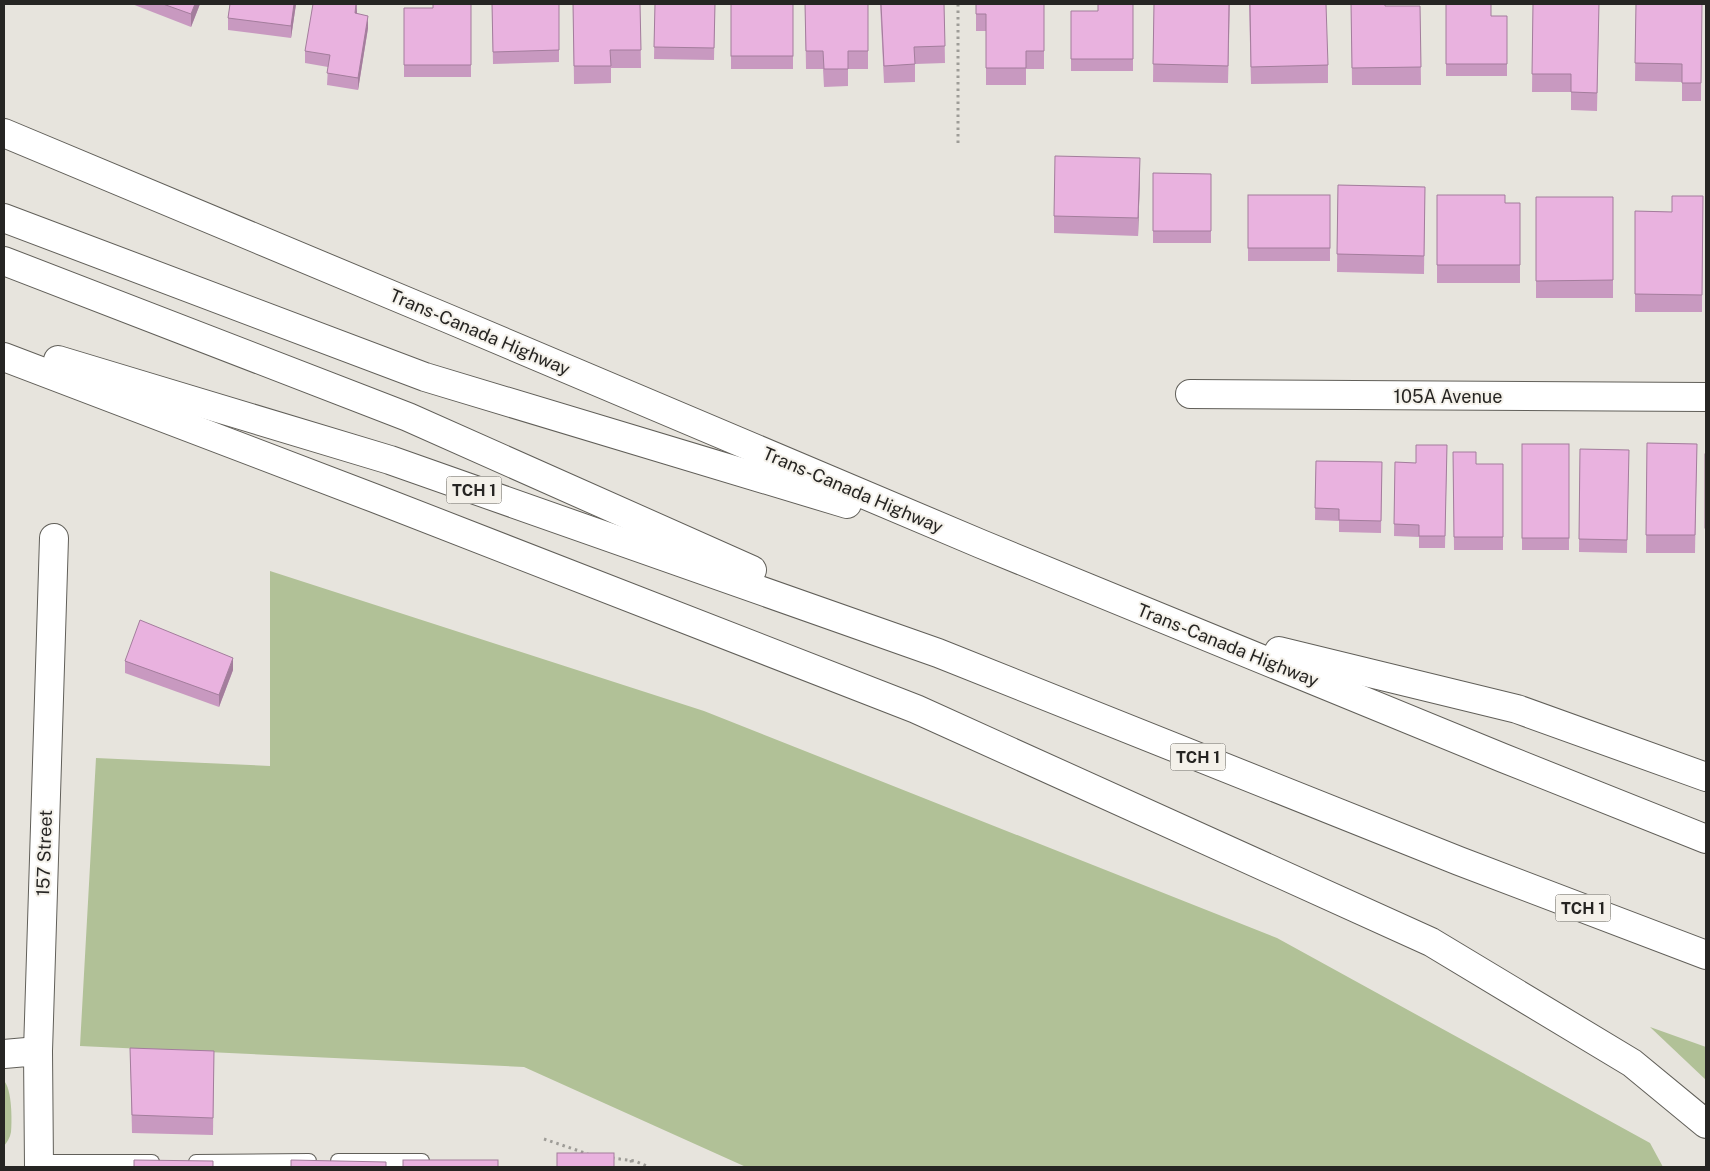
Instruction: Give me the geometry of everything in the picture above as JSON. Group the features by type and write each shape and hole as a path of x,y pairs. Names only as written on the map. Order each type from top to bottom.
{"main road":[{"name":"Trans-Canada Highway","path":"4,133 980,544 1706,839"},
{"path":"4,218 425,377 980,544"},
{"path":"4,261 408,417 938,653"},
{"name":"TCH 1","path":"4,344 390,460 938,653 1459,860 1706,955"},
{"path":"4,357 374,498 925,714 1432,942 1632,1063 1706,1124"},
{"name":"105A Avenue","path":"1190,394 1706,398"},
{"name":"157 Street","path":"38,1165 38,1051 54,538"},
{"path":"1188,628 1517,710 1706,777"},
{"path":"4,1054 38,1051"}],"lane":[{"path":"184,1162 433,1161"},
{"path":"38,1165 164,1162"}],"path":[{"path":"958,4 958,147"},
{"path":"544,1139 594,1155"},
{"path":"610,1158 631,1160 649,1167"},
{"path":"631,1160 632,1167"}],"green space":[{"path":"270,571 704,711 1277,938 1650,1143 1663,1167 746,1167 524,1067 80,1046 96,758 270,766"},
{"path":"1650,1027 1706,1047 1706,1080"},
{"path":"4,1081 10,1097 11,1134 4,1146"}],"building":[{"path":"163,4 195,4 191,14"},
{"path":"230,4 294,4 291,26 228,18"},
{"path":"313,4 356,4 355,13 368,16 358,78 327,73 330,55 305,51"},
{"path":"433,4 471,4 471,65 404,65 404,8 433,8"},
{"path":"492,4 559,4 559,50 493,52"},
{"path":"573,4 640,4 641,50 610,50 611,66 574,66"},
{"path":"655,4 715,4 714,48 654,47"},
{"path":"731,4 793,4 793,56 731,56"},
{"path":"805,4 868,4 868,51 848,51 848,69 824,69 823,51 806,51"},
{"path":"881,4 944,4 945,46 914,47 915,64 884,66"},
{"path":"976,4 1044,4 1044,51 1026,51 1026,68 986,68 986,14 976,14"},
{"path":"1098,4 1133,4 1133,59 1071,59 1071,11 1098,11"},
{"path":"1154,4 1229,4 1228,66 1153,64"},
{"path":"1250,4 1326,4 1328,65 1251,67"},
{"path":"1351,4 1420,6 1421,67 1352,68"},
{"path":"1446,4 1491,4 1491,16 1507,16 1507,64 1446,64"},
{"path":"1533,4 1599,4 1597,93 1571,92 1571,74 1532,74"},
{"path":"1636,4 1702,4 1701,83 1682,83 1682,64 1635,63"},
{"path":"1055,156 1140,158 1138,218 1054,216"},
{"path":"1153,173 1211,174 1211,231 1153,231"},
{"path":"1338,185 1425,187 1424,256 1337,254"},
{"path":"1248,195 1330,195 1330,248 1248,248"},
{"path":"1437,195 1505,195 1505,203 1520,203 1520,265 1437,265"},
{"path":"1672,196 1703,196 1702,295 1635,294 1635,211 1672,212"},
{"path":"1536,197 1613,197 1613,280 1536,281"},
{"path":"1647,443 1697,444 1695,535 1646,535"},
{"path":"1522,444 1569,444 1569,538 1522,538"},
{"path":"1416,445 1447,445 1445,536 1419,536 1419,525 1394,524 1395,462 1416,463"},
{"path":"1580,449 1629,450 1627,540 1579,539"},
{"path":"1453,452 1476,452 1476,464 1503,464 1503,537 1454,537"},
{"path":"1706,454 1706,528 1705,528"},
{"path":"1316,461 1382,462 1381,521 1339,520 1339,509 1315,508"},
{"path":"140,620 233,658 219,695 125,661"},
{"path":"130,1048 214,1051 213,1118 132,1115"},
{"path":"557,1153 614,1153 614,1167 557,1167"},
{"path":"134,1160 213,1161 213,1167 134,1167"},
{"path":"291,1160 386,1162 386,1167 291,1167"},
{"path":"403,1160 498,1160 498,1167 403,1167"}]}
